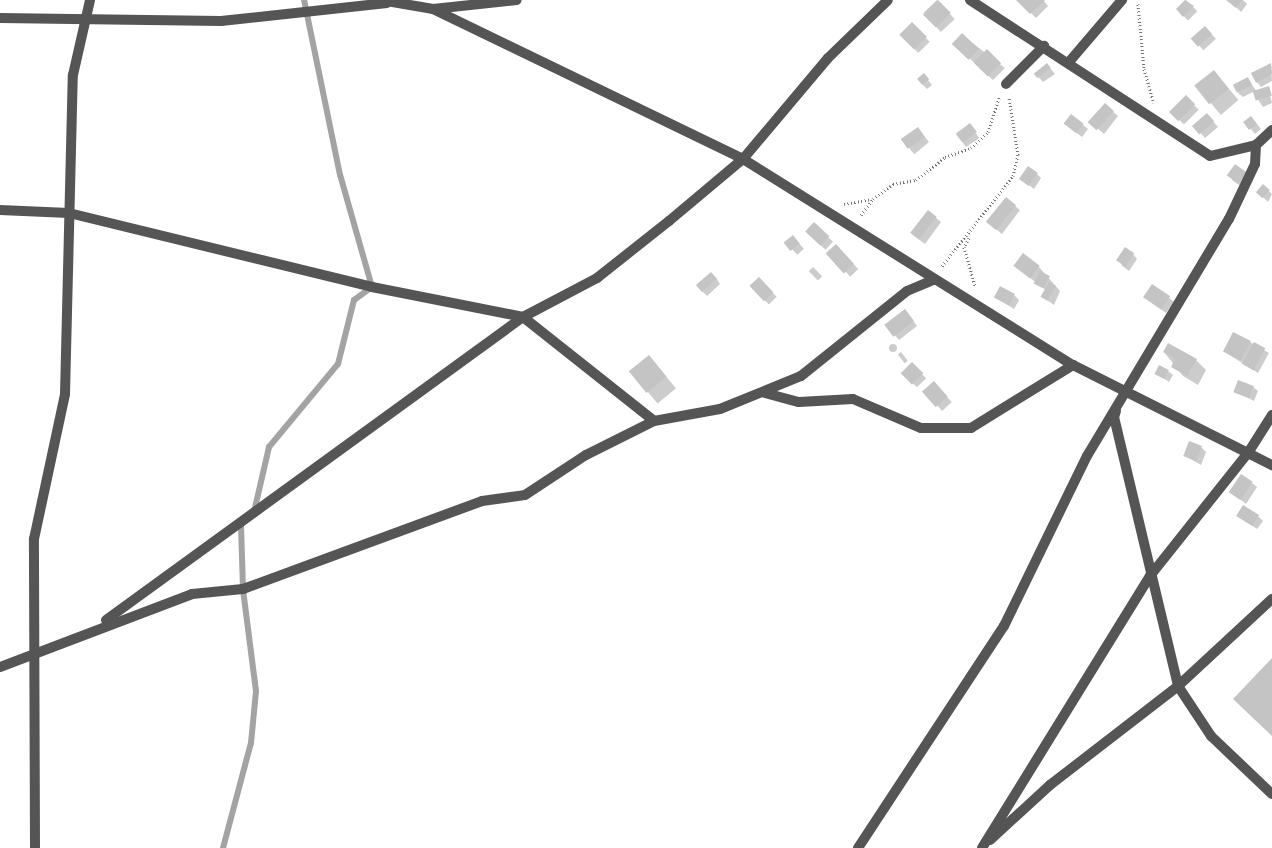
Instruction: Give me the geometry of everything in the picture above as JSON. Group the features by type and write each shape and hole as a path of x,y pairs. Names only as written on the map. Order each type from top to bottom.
{"street":[{"path":"35,848 37,652 34,538 65,394 73,74 88,18 90,0"},
{"path":"0,18 221,21 384,1 433,9 517,0"},
{"path":"97,627 523,318 597,278 743,159 828,58 888,0"},
{"path":"970,0 1069,62 1150,118 1210,156 1256,145 1272,130"},
{"path":"1069,62 1122,0"},
{"path":"433,9 743,159 852,230 933,280 980,305 1073,365 1272,465"},
{"path":"1006,84 1044,46"},
{"path":"858,848 1004,626 1087,456 1229,219 1255,164 1256,145"},
{"path":"0,210 69,213 372,287 523,318 654,421"},
{"path":"0,667 97,627 192,594 243,589 482,501 525,495 586,455 654,421 720,409 765,393 816,367 907,291 933,280"},
{"path":"765,393 799,402 853,399 921,428 971,428 1073,365"},
{"path":"1125,392 1114,417 1150,576 1178,686 1211,736 1272,794"},
{"path":"982,848 1150,576 1248,453 1272,415"},
{"path":"982,848 1050,785 1178,686 1272,599"}],"path":[{"path":"1138,0 1144,69 1155,100 1150,118"},
{"path":"852,230 873,199 893,184 916,180 945,157 971,148 988,132 1006,84"},
{"path":"980,305 964,247 970,235 1015,169 1016,125 1006,84"},
{"path":"933,280 948,256 970,235"}],"building":[{"path":"938,0 951,13 936,28 923,15"},
{"path":"1016,0 1045,0 1030,14"},
{"path":"1185,0 1194,6 1183,17 1176,9"},
{"path":"1226,0 1242,0 1236,8"},
{"path":"912,22 927,37 914,50 899,35"},
{"path":"1205,26 1212,34 1198,47 1191,38"},
{"path":"962,33 979,49 969,60 952,44"},
{"path":"987,49 1001,63 988,77 974,62"},
{"path":"1047,63 1051,68 1038,78 1034,74"},
{"path":"1271,63 1272,74 1256,83 1251,73"},
{"path":"1214,70 1229,89 1209,104 1194,85"},
{"path":"924,73 929,79 922,85 917,79"},
{"path":"1248,77 1252,85 1237,93 1233,85"},
{"path":"1269,86 1272,96 1256,101 1253,91"},
{"path":"1186,95 1195,104 1178,121 1169,112"},
{"path":"1105,103 1114,111 1097,130 1088,122"},
{"path":"1207,113 1214,121 1199,134 1192,126"},
{"path":"1071,114 1084,124 1076,133 1064,123"},
{"path":"1251,116 1257,124 1249,130 1243,122"},
{"path":"970,123 977,132 963,143 956,134"},
{"path":"918,127 925,137 908,149 901,139"},
{"path":"1235,164 1246,172 1238,184 1227,175"},
{"path":"1028,166 1038,173 1029,186 1019,179"},
{"path":"1263,184 1270,190 1263,198 1256,192"},
{"path":"1006,197 1016,205 996,230 986,222"},
{"path":"928,210 937,217 919,240 910,233"},
{"path":"814,222 829,236 820,246 805,232"},
{"path":"793,235 800,244 790,251 784,242"},
{"path":"836,244 854,264 844,273 826,253"},
{"path":"1125,247 1134,253 1125,266 1116,260"},
{"path":"1023,253 1040,266 1030,278 1013,266"},
{"path":"1040,271 1050,276 1043,288 1034,283"},
{"path":"711,272 717,279 702,292 696,285"},
{"path":"759,277 773,292 764,301 749,286"},
{"path":"1049,282 1056,286 1047,301 1040,297"},
{"path":"1152,284 1170,296 1161,310 1143,297"},
{"path":"1000,286 1015,294 1009,305 994,297"},
{"path":"905,309 914,321 893,337 884,325"},
{"path":"1233,332 1251,341 1241,361 1223,352"},
{"path":"1254,342 1265,348 1253,370 1242,364"},
{"path":"1168,343 1197,359 1187,376 1171,367 1175,359 1163,352"},
{"path":"649,355 667,377 646,393 629,371"},
{"path":"912,362 923,373 912,385 901,373"},
{"path":"1159,365 1169,370 1164,379 1154,374"},
{"path":"1238,380 1254,386 1249,398 1233,392"},
{"path":"934,381 948,397 936,407 922,391"},
{"path":"1189,441 1202,446 1196,461 1183,456"},
{"path":"1241,474 1253,482 1240,500 1229,492"},
{"path":"1243,505 1259,515 1252,526 1236,516"},
{"path":"1272,658 1272,736 1233,699"}],"waterway":[{"path":"254,512 269,447 338,364 354,300 372,287 340,175 304,0"},
{"path":"223,848 251,743 256,691 243,589 241,524"}]}
